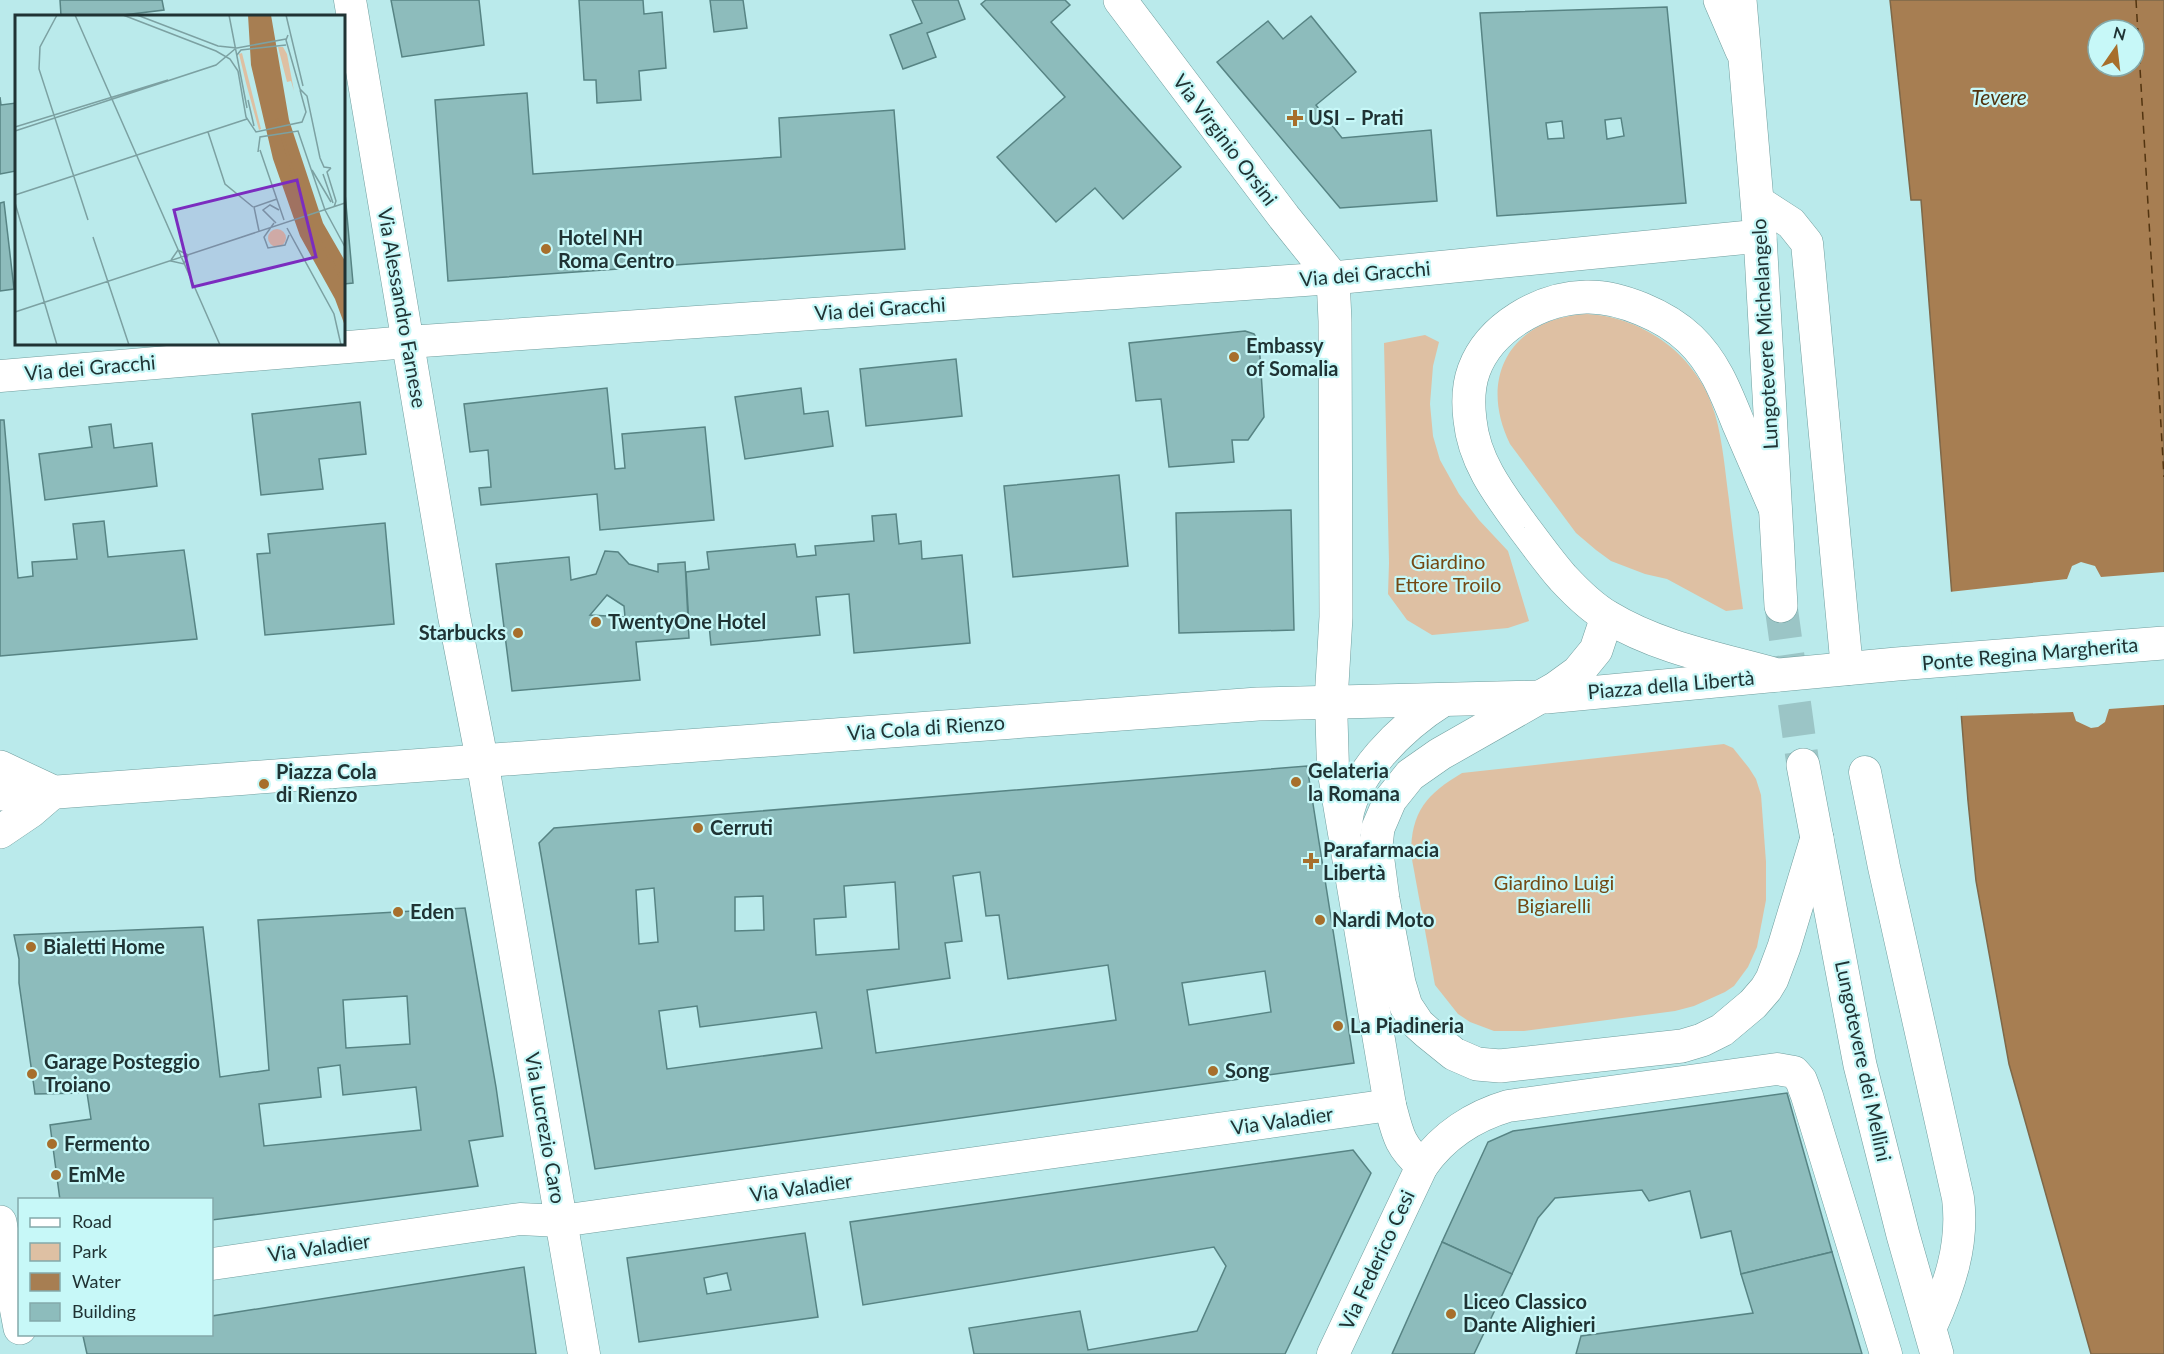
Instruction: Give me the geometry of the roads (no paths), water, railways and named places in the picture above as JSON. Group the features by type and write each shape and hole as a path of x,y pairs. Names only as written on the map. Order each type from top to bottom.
{"main road":[{"name":"Via Virginio Orsini","path":"1120,0 1333,278"},
{"name":"Lungotevere Michelangelo","path":"1720,0 1746,62"},
{"name":"Lungotevere Michelangelo","path":"1740,0 1760,236 1781,606"},
{"name":"Via dei Gracchi","path":"1333,278 1760,236"},
{"path":"1331,701 1336,617 1333,278"},
{"path":"1775,508 1720,378 1709,361 1688,337 1641,309 1601,298 1586,297 1569,299 1542,307 1518,318 1488,346 1474,370 1468,404 1472,437 1487,474 1551,564 1574,590 1607,617 1666,644 1777,675"},
{"path":"1607,617 1596,650 1569,679 1440,754 1410,775 1390,800 1378,828 1376,846 1383,899 1399,983 1406,1006 1418,1024 1464,1060 1483,1065 1527,1065 1683,1046 1702,1040 1722,1030 1753,1004 1772,979 1817,838"},
{"name":"Ponte Regina Margherita","path":"1897,664 2164,643"},
{"name":"Piazza della Libertà","path":"1331,701 1541,697 1897,664"},
{"name":"Via Cola di Rienzo","path":"482,760 1258,704 1331,701"},
{"path":"0,794 482,760"},
{"name":"Lungotevere dei Mellini","path":"1803,765 1860,1065 1903,1234 1934,1342"},
{"path":"0,766 53,792"},
{"path":"0,832 31,811 53,792"},
{"path":"0,1222 11,1293 18,1320"},
{"path":"21,1336 24,1354"}],"street":[{"name":"Via Alessandro Farnese","path":"350,0 454,616 482,760"},
{"path":"1757,201 1791,223 1807,243 1847,669"},
{"name":"Via dei Gracchi","path":"0,376 408,342 1333,278"},
{"path":"1345,846 1346,818 1359,785 1390,745 1427,710 1444,700"},
{"path":"1331,701 1333,768 1390,1106"},
{"name":"Via Lucrezio Caro","path":"482,760 584,1354"},
{"path":"1865,772 1958,1198 1960,1220 1954,1267 1934,1342"},
{"name":"Via Federico Cesi","path":"1333,1354 1422,1166 1441,1143 1475,1119 1509,1106 1777,1069 1788,1070 1798,1076 1807,1096 1886,1354"},
{"name":"Via Federico Cesi","path":"1390,1106 1401,1144 1406,1152 1422,1166"},
{"name":"Via Valadier","path":"213,1264 520,1219 561,1221 1390,1106"}],"water":[{"name":"Tevere","path":"1890,0 2164,0 2164,1354 2091,1354 2009,1064 1976,881 1921,200 1911,200"}],"tunnel":[{"path":"1781,606 1803,765"}],"place":[{"name":"USI – Prati","path":"1295,118"},
{"name":"Hotel NH Roma Centro","path":"546,249"},
{"name":"Embassy of Somalia","path":"1234,357"},
{"name":"TwentyOne Hotel","path":"596,622"},
{"name":"Starbucks","path":"518,633"},
{"name":"Gelateria la Romana","path":"1296,782"},
{"name":"Piazza Cola di Rienzo","path":"264,784"},
{"name":"Cerruti","path":"698,828"},
{"name":"Parafarmacia Libertà","path":"1311,861"},
{"name":"Eden","path":"398,912"},
{"name":"Nardi Moto","path":"1320,920"},
{"name":"Bialetti Home","path":"31,947"},
{"name":"La Piadineria","path":"1338,1026"},
{"name":"Song","path":"1213,1071"},
{"name":"Garage Posteggio Troiano","path":"32,1074"},
{"name":"Fermento","path":"52,1144"},
{"name":"EmMe","path":"56,1175"},
{"name":"Liceo Classico Dante Alighieri","path":"1451,1314"}],"park label":[{"name":"Giardino Ettore Troilo","path":"1448,574"},
{"name":"Giardino Luigi Bigiarelli","path":"1554,894"}]}
